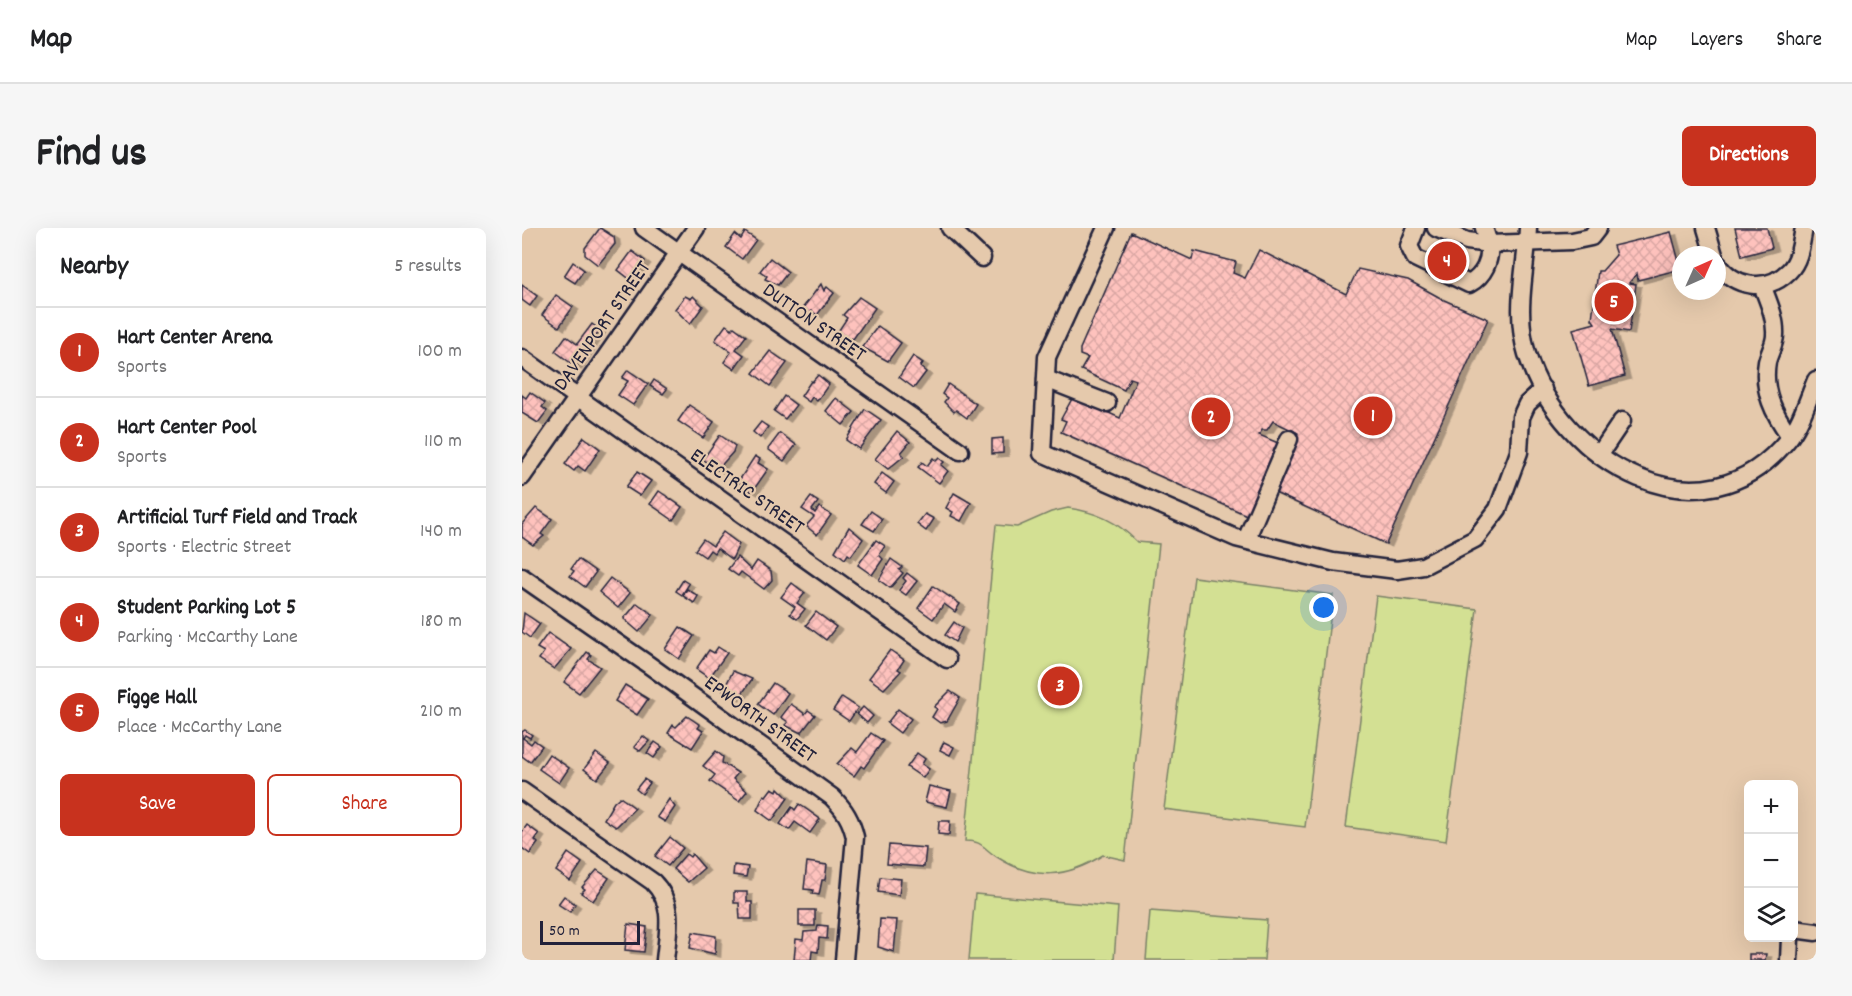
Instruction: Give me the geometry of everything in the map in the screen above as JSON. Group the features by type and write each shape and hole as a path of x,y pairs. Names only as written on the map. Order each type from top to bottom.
{"street":[{"name":"DUTTON STREET","path":"644,228 960,451"},
{"name":"DAVENPORT STREET","path":"522,477 696,228"},
{"path":"950,228 982,258"},
{"path":"1106,228 1047,357 1042,453 1246,540 1333,562 1397,570 1423,566 1458,549 1475,539 1498,509 1519,452 1521,417 1527,404 1543,389"},
{"path":"1416,228 1408,246 1415,258 1469,284 1479,279 1491,256 1487,236"},
{"path":"1436,228 1467,241 1487,236 1527,234 1572,242 1591,237 1598,228"},
{"path":"1706,228 1711,246"},
{"path":"1726,275 1734,281 1748,285 1762,285 1789,271 1799,255 1804,228"},
{"path":"1527,234 1521,296 1521,324 1526,352 1543,389 1571,429 1599,454 1629,475 1654,485 1702,489 1724,484 1743,476 1776,452 1790,436 1816,380"},
{"path":"1762,285 1772,314 1775,336 1767,363 1768,396 1774,413 1790,436"},
{"name":"ELECTRIC STREET","path":"522,358 947,659"},
{"path":"1046,379 1107,403"},
{"path":"1599,454 1622,421"},
{"path":"1246,540 1289,439"},
{"name":"EPWORTH STREET","path":"522,577 658,671 832,797 843,808 851,821 855,837 844,960"},
{"path":"522,791 644,875 663,892 668,904 665,960"},
{"path":"1798,930 1816,932"},
{"path":"1789,960 1790,942"}],"green space":[{"path":"1068,508 1106,519 1122,528 1137,542 1159,544 1125,860 1103,855 1090,863 1050,874 1024,870 1011,865 980,844 965,841 996,525 1017,527 1051,512"},
{"path":"1194,577 1333,595 1305,827 1164,809"},
{"path":"1376,596 1477,609 1446,841 1346,827"},
{"path":"975,894 1118,907 1114,960 969,960"},
{"path":"1150,911 1267,920 1264,960 1146,960"}],"building":[{"path":"600,228 614,237 615,244 598,265 585,255 585,248"},
{"path":"1735,228 1767,228 1772,248 1742,256"},
{"path":"745,232 756,240 742,259 726,247 735,234 741,239"},
{"path":"1131,232 1192,260 1194,251 1236,262 1233,273 1245,278 1259,250 1346,294 1358,269 1408,280 1444,300 1488,319 1386,544 1273,492 1298,433 1273,421 1267,430 1262,430 1259,435 1278,443 1249,516 1061,432 1066,421 1061,419 1073,397 1120,418 1136,380 1130,378 1124,390 1081,370 1088,358 1080,355 1080,349"},
{"path":"1671,232 1675,246 1672,246 1672,271 1638,280 1637,273 1629,283 1636,284 1629,332 1612,329 1625,376 1589,386 1573,329 1595,323 1592,319 1598,271 1602,271 1616,255 1613,246"},
{"path":"632,251 645,261 637,271 640,273 631,280 618,270"},
{"path":"770,258 788,272 778,285 765,279 767,276 760,271"},
{"path":"573,262 584,270 575,283 564,276"},
{"path":"821,284 824,291 827,287 834,293 817,315 812,311 809,315 802,309"},
{"path":"522,285 537,296 530,306 522,300"},
{"path":"556,295 573,307 559,327 542,315"},
{"path":"685,296 691,299 693,296 703,306 690,324 675,309"},
{"path":"859,297 875,308 853,339 849,341 839,334 839,330 847,318 843,315"},
{"path":"592,324 600,330 576,367 555,351 566,336 577,344"},
{"path":"726,325 732,329 734,327 746,336 736,349 744,355 734,369 724,362 731,352 715,340"},
{"path":"878,326 901,343 888,361 862,347"},
{"path":"770,351 787,363 770,386 753,373"},
{"path":"913,356 923,363 920,367 926,372 914,388 899,377"},
{"path":"628,370 648,384 633,405 618,395 628,381 622,378"},
{"path":"818,375 829,384 817,401 812,397 809,402 801,396"},
{"path":"654,380 667,389 663,394 650,386"},
{"path":"948,384 976,404 967,418 956,410 954,412 944,402 947,398 942,394"},
{"path":"530,392 545,403 542,407 547,411 538,423 522,413 522,395 526,398"},
{"path":"784,396 796,405 785,419 774,411"},
{"path":"836,398 854,412 843,425 826,411"},
{"path":"689,405 714,422 703,438 678,421"},
{"path":"865,409 881,420 859,449 846,440"},
{"path":"761,422 768,427 760,438 753,432"},
{"path":"897,431 910,442 901,453 904,456 888,469 875,459"},
{"path":"780,433 796,445 784,461 768,449"},
{"path":"720,435 735,446 733,452 717,470 703,459"},
{"path":"584,437 600,449 585,471 578,466 574,471 565,464"},
{"path":"1003,438 1003,453 992,454 992,439"},
{"path":"755,456 760,459 758,463 768,469 752,492 738,482"},
{"path":"933,458 936,461 939,458 944,462 941,465 948,471 939,483 918,467 922,462 927,466"},
{"path":"637,472 651,481 640,496 626,487"},
{"path":"882,473 894,482 886,493 874,484"},
{"path":"659,491 682,507 673,520 650,504"},
{"path":"954,493 971,503 961,521 951,516 953,512 946,508"},
{"path":"811,497 818,502 812,510 815,513 819,507 831,515 817,535 806,526 814,517 802,509"},
{"path":"536,508 552,519 541,534 544,536 533,545 522,537 522,524"},
{"path":"871,511 882,519 874,531 862,524"},
{"path":"925,514 934,519 926,531 917,524"},
{"path":"849,527 863,539 851,556 848,554 845,559 835,551"},
{"path":"723,532 739,544 732,559 717,548 714,553 710,550 705,557 695,550 703,539 713,546"},
{"path":"876,540 885,546 879,555 883,559 872,575 858,565"},
{"path":"737,557 751,570 757,561 771,571 772,580 764,589 741,572 738,576 728,569"},
{"path":"578,559 596,572 585,587 570,576 574,571 571,569"},
{"path":"891,559 902,567 899,570 903,573 890,588 879,580"},
{"path":"907,573 917,581 906,595 899,590 906,581 903,578"},
{"path":"610,578 630,593 618,608 599,592"},
{"path":"683,580 689,584 682,595 676,591"},
{"path":"792,583 805,593 797,603 805,609 797,619 790,614 795,607 781,597"},
{"path":"933,586 960,604 955,612 944,604 933,619 918,608"},
{"path":"687,589 698,596 694,603 683,596"},
{"path":"637,603 653,615 639,632 624,619"},
{"path":"816,612 836,627 826,640 806,625"},
{"path":"524,613 540,624 530,638 522,632"},
{"path":"954,622 962,628 955,642 945,635"},
{"path":"680,627 694,636 679,659 665,649"},
{"path":"548,633 571,649 554,669 539,659 544,652 537,648"},
{"path":"718,647 727,653 709,678 696,669 709,650 714,653"},
{"path":"890,650 904,660 898,669 901,671 884,689 869,678"},
{"path":"587,652 591,655 588,659 600,667 579,693 564,682"},
{"path":"733,671 752,679 742,694 736,694 734,697 723,691"},
{"path":"773,683 788,693 773,715 758,704"},
{"path":"625,685 648,699 637,715 615,701"},
{"path":"950,691 960,698 947,721 940,723 932,717 937,709 934,707"},
{"path":"842,697 858,708 849,721 833,710"},
{"path":"791,704 805,714 808,710 815,715 801,733 785,725 788,722 781,717"},
{"path":"863,707 873,716 867,723 857,714"},
{"path":"898,709 911,719 900,733 887,723"},
{"path":"687,716 700,725 698,728 703,731 692,748 668,733 673,725 676,727"},
{"path":"525,730 532,735 530,738 525,735 523,738 531,744 534,740 542,746 530,762 522,756 522,732"},
{"path":"871,733 883,741 864,768 861,766 854,776 837,764 852,748 857,752"},
{"path":"643,736 649,741 640,751 634,747"},
{"path":"655,742 662,747 654,758 647,753"},
{"path":"944,742 954,747 950,755 940,750"},
{"path":"716,751 723,757 722,763 738,773 733,779 747,791 739,801 710,781 715,775 703,766"},
{"path":"596,753 610,763 597,779 584,769"},
{"path":"917,753 925,759 922,764 929,769 923,778 907,767"},
{"path":"549,754 569,768 559,783 539,769"},
{"path":"644,779 650,783 642,794 636,789"},
{"path":"929,786 951,791 947,807 925,802"},
{"path":"772,788 777,791 778,788 788,798 772,821 757,810 764,795 766,796"},
{"path":"620,797 635,808 616,827 604,819 614,802"},
{"path":"669,799 675,807 665,822 657,817"},
{"path":"799,804 820,819 810,833 795,822 789,830 780,824 792,807 795,810"},
{"path":"939,821 950,821 949,835 938,834"},
{"path":"527,825 539,834 535,840 538,843 530,854 522,848 522,832"},
{"path":"670,837 683,848 668,866 655,856"},
{"path":"889,845 926,848 924,867 887,864"},
{"path":"568,853 582,863 570,881 556,871"},
{"path":"686,854 690,857 692,854 704,868 688,882 673,869"},
{"path":"807,862 827,865 825,880 822,880 819,895 812,894 813,890 804,889"},
{"path":"734,865 748,867 746,877 733,875"},
{"path":"597,870 609,878 593,901 581,893 585,889 582,887"},
{"path":"880,877 901,879 899,895 878,892"},
{"path":"734,892 747,892 747,902 752,902 752,919 740,919 739,903 734,903"},
{"path":"564,896 575,904 570,912 558,904"},
{"path":"799,910 815,910 815,926 799,926"},
{"path":"880,919 897,920 894,952 878,947"},
{"path":"628,924 647,927 644,952 625,950"},
{"path":"818,925 828,926 827,939 819,938 818,952 812,951 811,960 794,960 796,939 803,940 804,932 817,931"},
{"path":"693,932 716,936 715,954 690,948"},
{"path":"1749,954 1766,954 1765,960 1749,960"}],"place":[{"name":"Student Parking Lot 5","path":"1447,261"},
{"name":"Figge Hall","path":"1614,302"},
{"name":"Hart Center Arena","path":"1373,416"},
{"name":"Hart Center Pool","path":"1211,417"},
{"name":"Artificial Turf Field and Track","path":"1060,686"}]}
